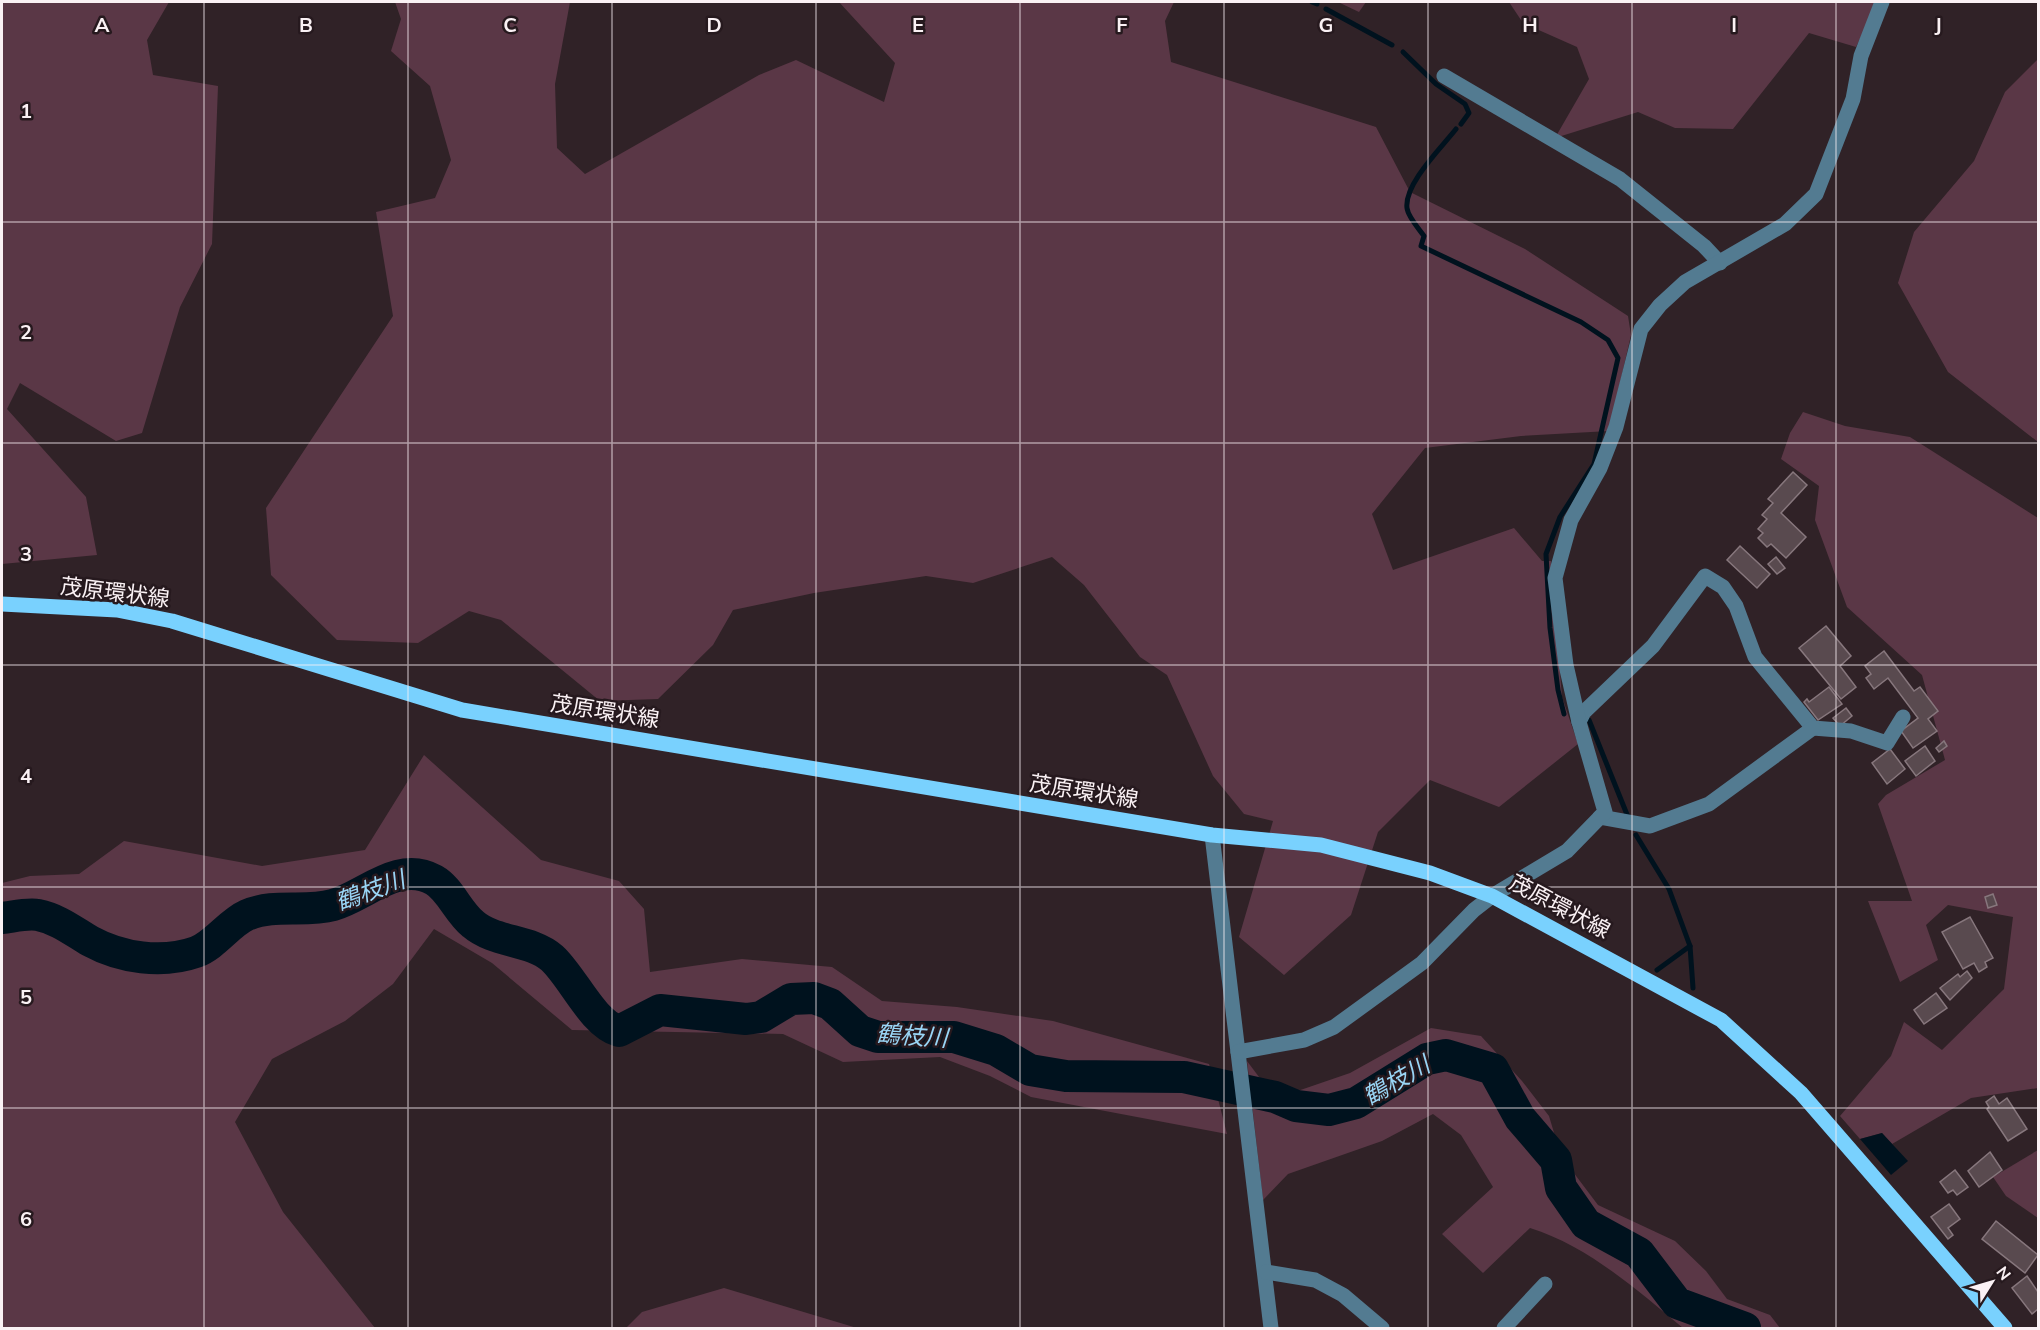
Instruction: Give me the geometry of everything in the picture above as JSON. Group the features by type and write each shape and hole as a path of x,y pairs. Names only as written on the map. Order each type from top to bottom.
{"main road":[{"name":"茂原環状線","path":"2,604 117,610 172,621 462,710 1212,835 1321,845 1430,873 1492,896 1679,995 1721,1020 1802,1093 2005,1329"}],"street":[{"path":"1240,1057 1304,1040 1334,1027 1422,963 1474,910 1492,896 1567,851 1605,812 1601,790 1579,723 1566,665 1555,578 1571,520 1600,468 1616,427 1641,329 1660,304 1685,282 1785,224 1816,194 1853,99 1861,56 1882,2"},
{"path":"1443,76 1620,179 1704,246 1720,263"},
{"path":"1579,723 1584,712 1653,646 1705,576 1723,587 1736,606 1755,657 1813,728"},
{"path":"1600,817 1650,826 1709,804 1813,728 1851,731 1887,743 1903,717"},
{"path":"1212,835 1271,1329"},
{"path":"1266,1272 1315,1280 1343,1296 1382,1329"},
{"path":"1504,1329 1545,1284"}],"shaded area":[{"path":"2,2 169,2 147,40 153,75 218,86 212,244 180,307 142,433 116,441 20,383 7,409 86,497 97,555 2,564"},
{"path":"395,2 570,2 555,84 557,148 585,174 759,75 796,60 884,102 895,63 839,2 1174,2 1165,21 1171,62 1376,127 1410,192 1525,249 1628,316 1631,335 1609,431 1521,436 1425,448 1372,514 1393,570 1514,528 1542,561 1551,561 1562,697 1578,744 1499,807 1430,780 1378,832 1351,915 1284,975 1239,937 1273,821 1244,814 1213,776 1167,675 1140,657 1084,585 1052,557 973,583 926,576 814,593 733,610 713,645 658,699 600,701 501,620 469,611 418,643 337,640 271,575 266,508 393,316 376,212 435,198 451,160 430,86 391,51 401,19"},
{"path":"1338,2 1366,2 1359,12"},
{"path":"1509,2 1878,2 1856,47 1809,33 1733,129 1675,128 1638,112 1555,138 1589,79 1577,47 1523,23"},
{"path":"2038,59 2038,442 1948,372 1898,283 1914,232 1974,161 2005,92"},
{"path":"1803,412 1845,426 1910,437 2038,518 2038,1088 1971,1098 1892,1144 1882,1133 1860,1139 1840,1116 1891,1056 1904,1022 1942,1050 2004,989 2013,917 1948,905 1926,925 1938,960 1900,982 1868,901 1912,901 1878,804 1886,795 1945,760 1922,675 1847,607 1815,520 1819,486 1781,459 1790,433"},
{"path":"424,755 541,860 619,881 644,909 650,972 742,959 832,967 882,1001 957,1007 1053,1021 1209,1064 1227,1134 1031,1097 990,1076 940,1057 843,1062 783,1034 572,1030 492,963 434,929 393,984 345,1021 272,1059 235,1122 283,1212 375,1328 2,1328 2,883 30,876 79,874 124,841 262,866 365,850"},
{"path":"1431,1028 1481,1036 1522,1081 1549,1116 1561,1156 1598,1205 1675,1241 1706,1271 1727,1299 1770,1315 1780,1328 1683,1328 1630,1284 1592,1258 1572,1246 1530,1228 1483,1273 1442,1234 1493,1187 1461,1135 1433,1114 1382,1141 1288,1174 1263,1200 1247,1061 1268,1089 1283,1096 1350,1073"},
{"path":"2038,1150 2038,1218 2006,1196 1993,1177"},
{"path":"724,1288 857,1328 626,1328 642,1312"}],"water":[{"path":"1882,1133 1908,1161 1891,1175 1860,1139"}],"building":[{"path":"1793,472 1807,485 1781,513 1806,537 1786,558 1771,544 1767,547 1758,538 1763,533 1758,529 1767,519 1762,515 1773,503 1768,499"},
{"path":"1740,546 1770,574 1757,588 1727,560"},
{"path":"1776,557 1785,568 1777,574 1768,564"},
{"path":"1826,626 1851,656 1840,666 1856,687 1841,699 1799,648"},
{"path":"1884,651 1914,691 1920,687 1938,711 1928,719 1937,731 1913,748 1901,731 1918,718 1888,678 1874,689 1866,678 1871,674 1865,666"},
{"path":"1829,687 1842,704 1818,720 1804,702 1807,699 1809,702"},
{"path":"1846,708 1852,716 1840,726 1833,718"},
{"path":"1944,741 1947,746 1939,752 1936,748"},
{"path":"1925,746 1935,761 1916,776 1905,761"},
{"path":"1890,749 1905,769 1887,784 1872,763"},
{"path":"1993,894 1997,905 1988,908 1985,897"},
{"path":"1970,917 1993,958 1985,962 1987,967 1979,972 1974,963 1963,969 1942,932"},
{"path":"1967,971 1972,978 1950,1000 1940,988 1958,974 1960,977"},
{"path":"1936,993 1947,1008 1924,1024 1914,1010"},
{"path":"1994,1096 1999,1104 2007,1098 2027,1129 2008,1141 1987,1109 1989,1107 1986,1102"},
{"path":"1990,1152 2002,1170 1979,1187 1968,1171"},
{"path":"1955,1170 1968,1187 1957,1195 1953,1190 1948,1193 1940,1182"},
{"path":"1949,1204 1960,1219 1948,1228 1953,1235 1948,1239 1931,1217"},
{"path":"1996,1221 2038,1255 2025,1273 1982,1239"},
{"path":"2027,1276 2038,1292 2038,1309 2032,1314 2012,1288"}],"waterway":[{"path":"1312,2 1317,4"},
{"path":"1326,9 1392,45"},
{"path":"1403,52 1436,84 1465,104 1469,113 1461,124"},
{"path":"1456,129 1417,177 1408,198 1409,215 1424,236 1421,246 1581,322 1608,340 1618,358 1594,464 1560,517 1546,554 1550,628 1558,690 1564,714"},
{"path":"1589,720 1628,817"},
{"path":"1636,835 1669,889 1690,946 1693,988"},
{"name":"鶴枝川","path":"2,918 38,915 59,922 90,941 115,952 142,957 169,958 203,949 234,923 258,911 333,905 395,877 408,874 421,875 440,884 468,919 482,930 533,947 552,958 600,1019 619,1031 660,1010 746,1019 761,1017 791,999 814,998 830,1004 860,1031 878,1037 954,1037 996,1050 1030,1070 1066,1076 1184,1077 1275,1097 1296,1106 1329,1110 1356,1103 1427,1059 1446,1055 1493,1069 1520,1118 1556,1160 1561,1188 1586,1224 1639,1253 1677,1303 1745,1328"},
{"path":"1657,970 1690,946"}]}
